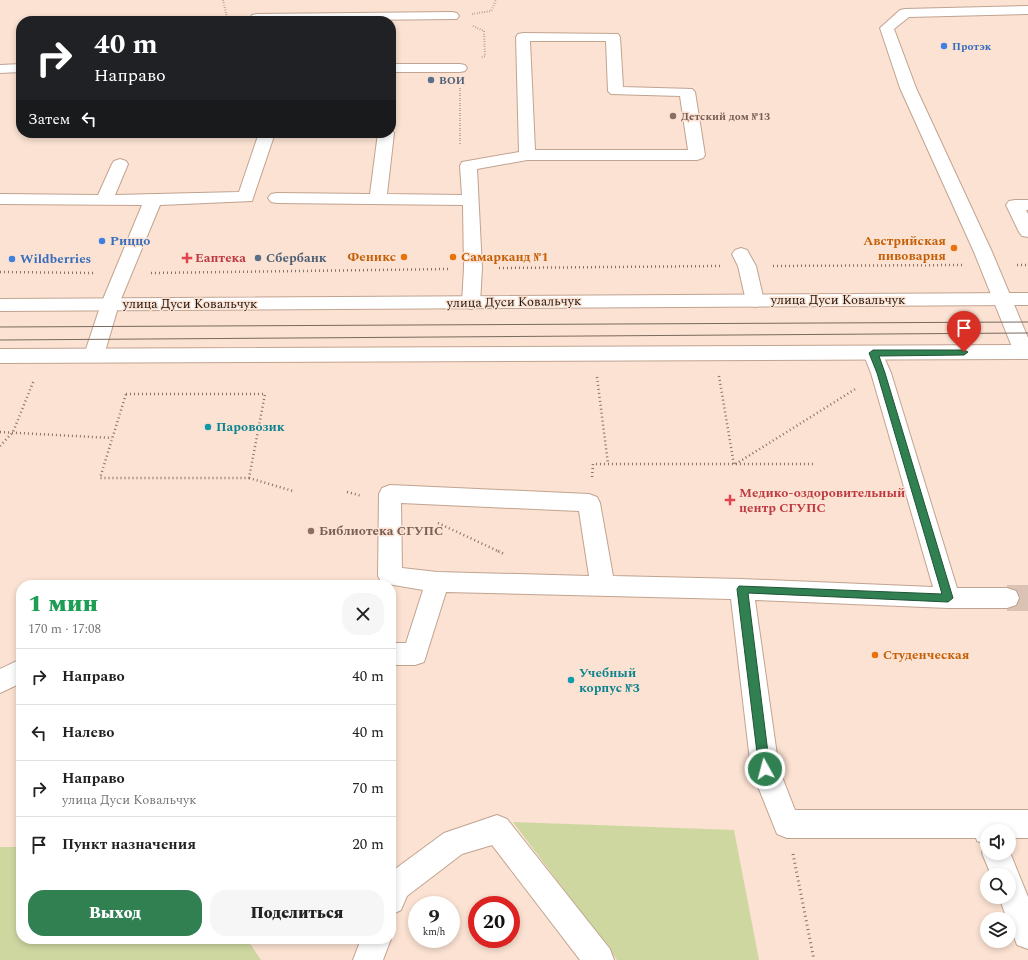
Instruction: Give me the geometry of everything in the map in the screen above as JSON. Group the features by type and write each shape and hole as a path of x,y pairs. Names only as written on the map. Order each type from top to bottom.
{"main road":[{"path":"0,356 1026,352 989,265 908,88 888,28 905,14 1028,10"},
{"path":"396,17 452,16"},
{"path":"471,302 473,268 471,200 468,166 527,155 697,154 687,92 616,90 612,37 523,37 527,155"},
{"path":"0,69 16,68"},
{"path":"396,68 460,68"},
{"path":"0,199 153,200 246,197 265,138"},
{"path":"378,199 385,138"},
{"path":"106,199 120,164"},
{"path":"277,198 471,200"},
{"path":"94,355 110,304 153,200"},
{"path":"1028,205 1015,205 1028,232"},
{"path":"744,260 755,300"},
{"name":"улица Дуси Ковальчук","path":"0,305 1028,299"},
{"path":"873,353 881,373 948,598"},
{"path":"603,586 589,503 390,494 390,576 437,582 603,586 742,589 948,598 1007,598"},
{"path":"396,654 415,654 437,582"},
{"path":"742,589 765,769 787,824 980,827"},
{"path":"0,682 16,673"},
{"path":"1016,825 1028,824"},
{"path":"396,886 454,843 497,829 599,960"},
{"path":"1016,904 1028,934"},
{"path":"368,960 374,944"}],"path":[{"path":"222,0 227,16"},
{"path":"452,16 491,11 496,0"},
{"path":"460,121 460,129"},
{"path":"0,272 124,273 473,268 744,260 1028,265"},
{"path":"734,465 881,373"},
{"path":"719,375 734,465"},
{"path":"597,376 608,464"},
{"path":"0,446 13,432 34,380"},
{"path":"249,478 265,394 126,394 100,478 249,478 293,491"},
{"path":"0,432 112,438"},
{"path":"589,503 593,464 815,464"},
{"path":"347,492 390,504"},
{"path":"435,521 513,559"},
{"path":"787,824 814,960"}],"green space":[{"path":"513,822 734,830 759,960 617,960"},
{"path":"0,847 16,847 16,944 250,944 261,960 0,960"}],"tunnel":[{"path":"1007,598 1028,598"}],"tram line":[{"path":"0,327 1028,322"},
{"path":"0,340 1028,333"}],"place":[{"name":"Протэк","path":"944,46"},
{"name":"ВОИ","path":"431,80"},
{"name":"Детский дом №13","path":"673,116"},
{"name":"Риццо","path":"102,241"},
{"name":"Австрийская пивоварня","path":"954,248"},
{"name":"Феникс","path":"404,257"},
{"name":"Самарканд №1","path":"453,257"},
{"name":"Еаптека","path":"187,258"},
{"name":"Сбербанк","path":"258,258"},
{"name":"Wildberries","path":"12,259"},
{"name":"Паровозик","path":"208,427"},
{"name":"Медико-оздоровительный центр СГУПС","path":"730,500"},
{"name":"Библиотека СГУПС","path":"311,531"},
{"name":"Студенческая","path":"875,655"},
{"name":"Учебный корпус №3","path":"571,680"}],"route":[{"path":"765,769 742,589 948,598 881,373 873,353 964,352"}]}
